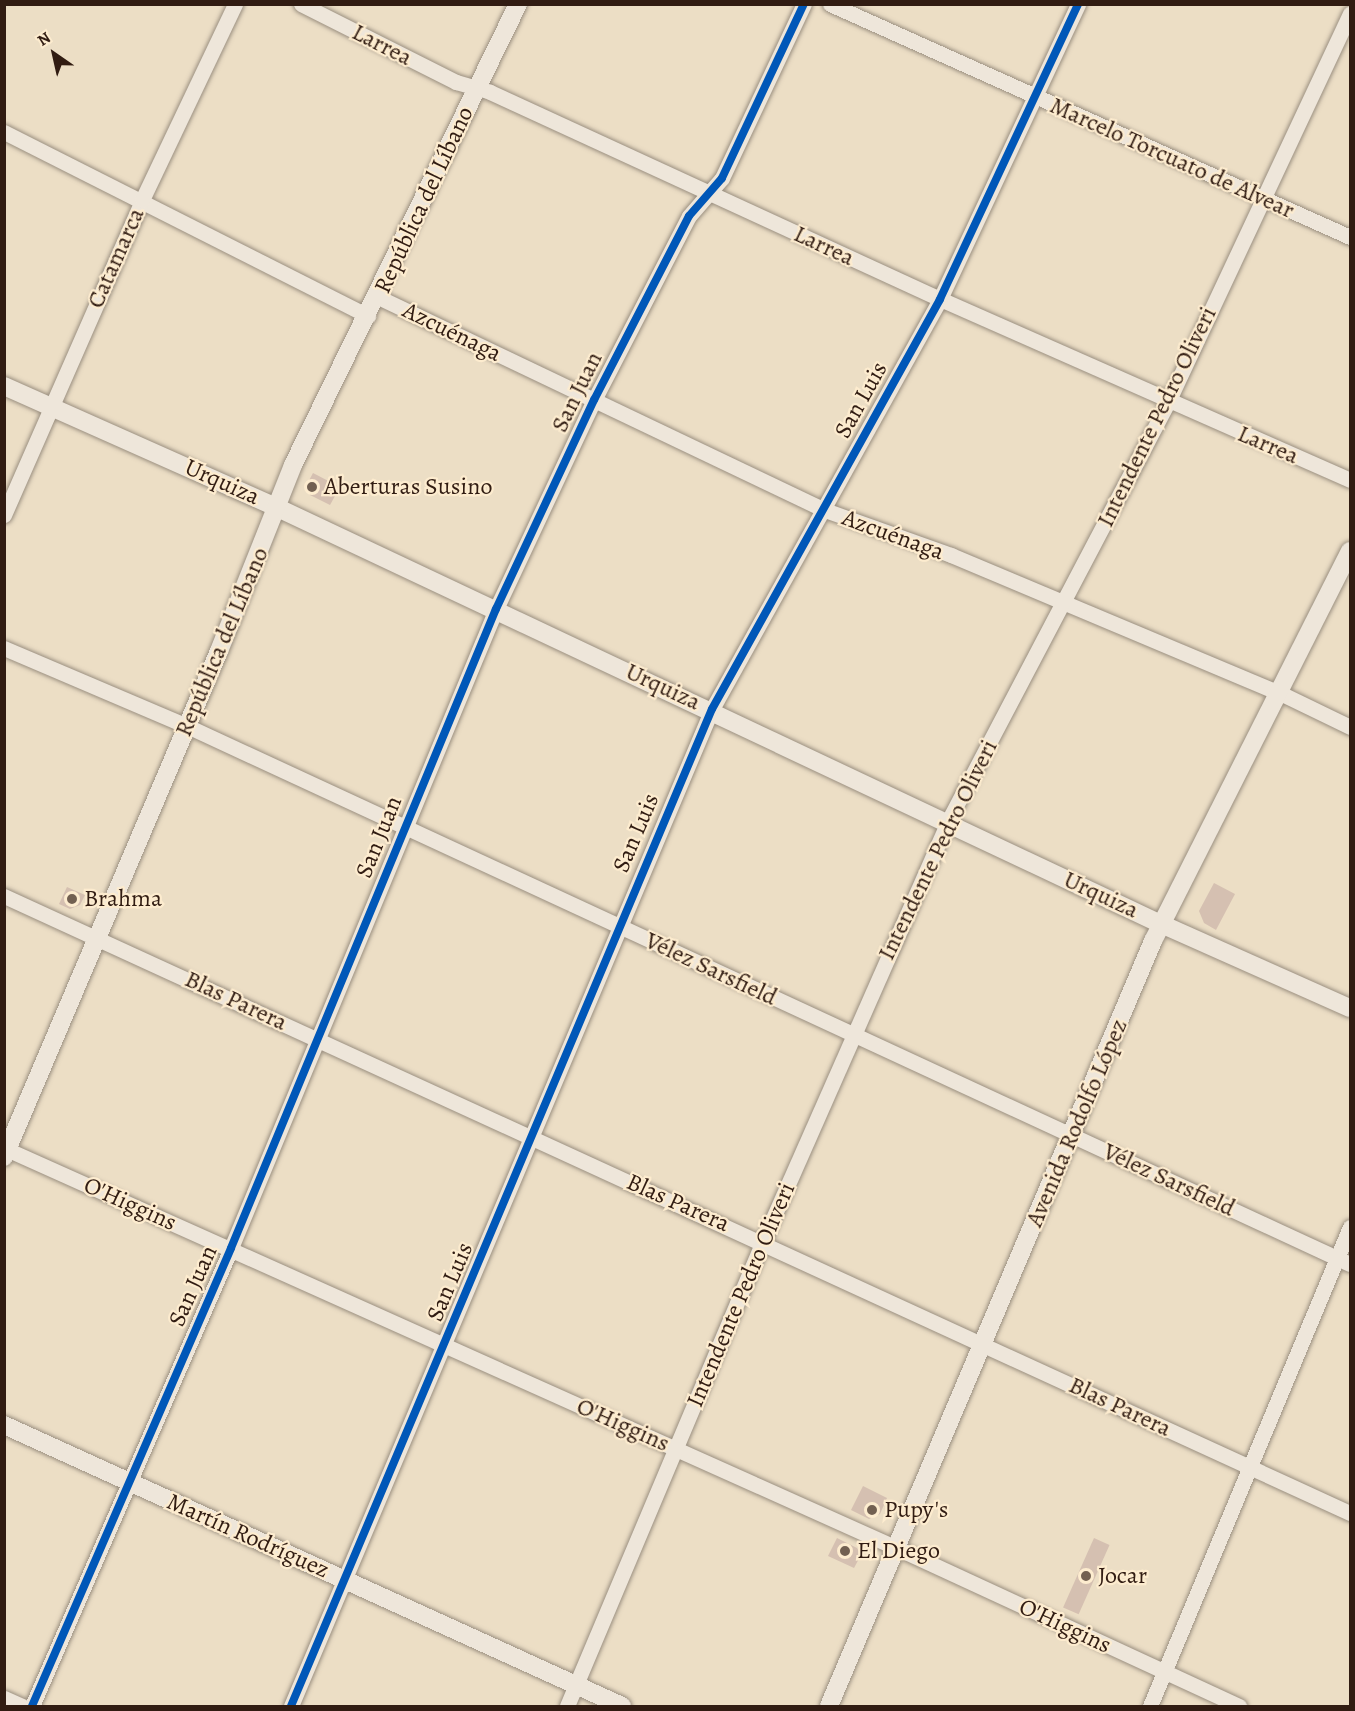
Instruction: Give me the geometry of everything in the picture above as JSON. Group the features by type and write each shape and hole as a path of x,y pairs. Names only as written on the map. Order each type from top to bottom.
{"street":[{"name":"Catamarca","path":"4,515 142,200 235,4"},
{"name":"Larrea","path":"301,4 456,82 477,88 1168,402 1350,480"},
{"name":"República del Líbano","path":"6,1152 188,726 278,508 293,465 378,297 518,4"},
{"name":"San Juan","path":"32,1707 231,1248 319,1038 403,826 496,609 594,400 689,216 710,194 730,163 804,4"},
{"name":"Marcelo Torcuato de Alvear","path":"830,4 1035,98 1350,237"},
{"name":"San Luis","path":"291,1707 346,1581 618,926 712,709 940,299 1078,4"},
{"name":"Intendente Pedro Oliveri","path":"567,1707 763,1241 947,823 1168,402 1350,13"},
{"name":"Azcuénaga","path":"4,132 368,316"},
{"name":"Azcuénaga","path":"378,297 822,509 951,555 1062,605 1280,693 1350,727"},
{"name":"Urquiza","path":"4,386 278,508 712,709 1161,924 1350,1008"},
{"name":"Avenida Rodolfo López","path":"829,1707 1161,924 1350,551"},
{"name":"Vélez Sarsfield","path":"4,648 188,726 1344,1261"},
{"name":"Blas Parera","path":"4,896 319,1038 531,1139 763,1241 1350,1513"},
{"name":"O'Higgins","path":"6,1152 231,1248 897,1548 1239,1707"},
{"path":"1150,1707 1249,1468 1344,1261 1350,1227"},
{"name":"Martín Rodríguez","path":"4,1425 622,1707"},
{"path":"4,1698 22,1707"}],"building":[{"path":"313,473 340,487 330,505 310,495 306,486"},
{"path":"1214,883 1235,894 1216,930 1204,923 1199,911"},
{"name":"Brahma","path":"67,887 85,895 80,905 70,909 59,904"},
{"path":"863,1486 887,1498 880,1514 869,1519 851,1510"},
{"name":"El Diego","path":"837,1538 857,1548 861,1555 854,1568 828,1556"},
{"name":"Jocar","path":"1094,1538 1110,1545 1079,1614 1063,1607"}],"cycle path":[{"path":"32,1706 231,1248 496,609 594,400 689,216 722,178 804,4"},
{"path":"291,1706 712,709 940,299 1078,4"}],"place":[{"name":"Aberturas Susino","path":"312,487"},
{"name":"Brahma","path":"72,899"},
{"name":"Pupy's","path":"872,1510"},
{"name":"El Diego","path":"845,1551"},
{"name":"Jocar","path":"1086,1576"}]}
